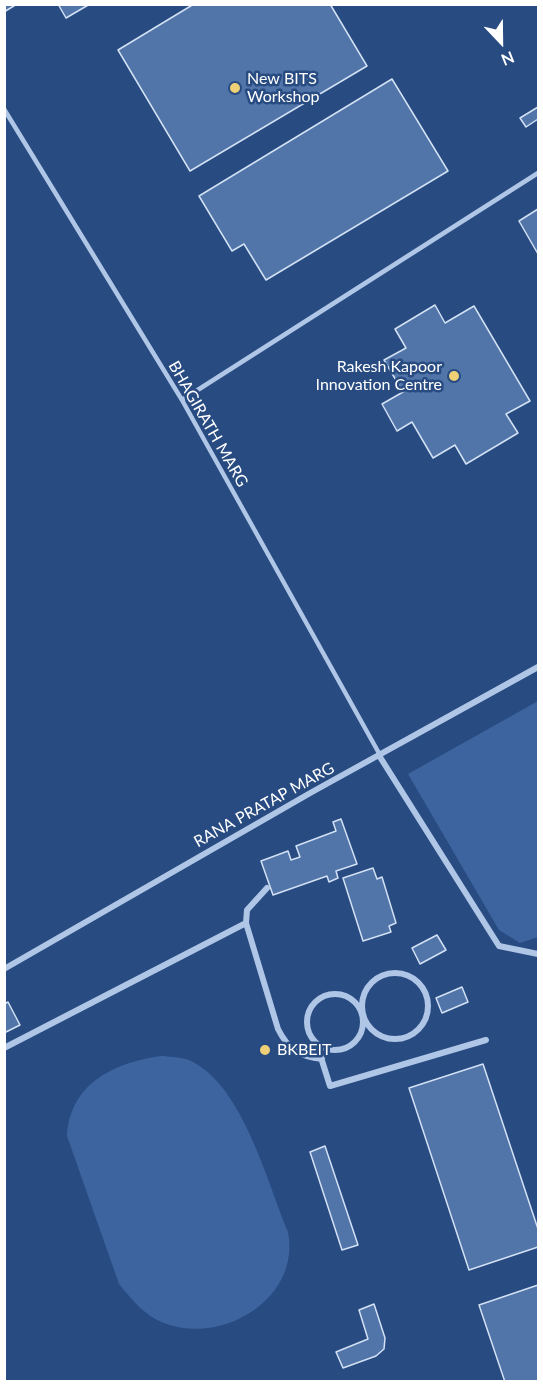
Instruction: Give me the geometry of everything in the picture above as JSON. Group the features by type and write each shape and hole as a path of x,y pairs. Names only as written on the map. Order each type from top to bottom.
{"street":[{"name":"RANA PRATAP MARG","path":"4,969 312,792 380,757 538,667"},
{"path":"380,757 499,946 538,954"},
{"path":"267,888 247,910 246,923 284,1042 302,1055 322,1059"},
{"path":"4,1048 246,923"},
{"path":"317,1045 339,1051 349,1047 363,1030 364,1019 361,1006 364,993 372,982 383,975 396,972 409,975 420,982 427,993 429,1006 427,1019 419,1030 408,1037 395,1040 382,1037 371,1030 364,1019 360,1008 343,994 321,997 313,1004 306,1025 317,1045 330,1086 486,1040"}],"lane":[{"name":"BHAGIRATH MARG","path":"4,109 182,400 380,757"},
{"path":"182,400 538,173"}],"shaded area":[{"path":"538,701 538,937 520,943 499,930 408,774"},
{"path":"162,1056 182,1058 193,1062 211,1075 226,1092 251,1138 288,1232 289,1256 282,1277 270,1296 253,1311 233,1322 210,1328 187,1328 157,1320 139,1307 119,1284 67,1136 76,1102 98,1078 128,1064"}],"building":[{"path":"4,4 17,4 4,12"},
{"path":"58,4 90,4 66,18"},
{"name":"New BITS Workshop","path":"194,4 330,4 367,66 190,171 118,50"},
{"path":"392,79 448,171 266,280 244,244 232,251 199,196"},
{"path":"538,107 538,119 526,127 520,118"},
{"path":"538,209 538,254 519,221"},
{"name":"Rakesh Kapoor Innovation Centre","path":"435,305 445,323 474,306 530,401 506,414 518,433 466,464 455,445 433,458 412,422 397,431 382,404 403,392 384,360 406,348 395,329"},
{"path":"341,819 357,864 336,871 338,878 329,882 327,876 273,895 261,861 288,851 291,860 300,857 296,846 336,831 333,822"},
{"path":"373,868 377,879 382,877 396,923 389,926 391,932 363,941 343,878"},
{"path":"437,935 446,950 420,964 412,948"},
{"path":"462,987 468,1002 442,1013 436,998"},
{"path":"8,1002 20,1025 4,1033 4,1004"},
{"path":"483,1064 538,1229 538,1247 469,1270 409,1088"},
{"path":"325,1146 358,1245 342,1250 310,1152"},
{"path":"538,1285 538,1382 505,1382 479,1305"},
{"path":"374,1304 385,1338 384,1349 376,1356 343,1368 336,1352 368,1339 359,1310"}],"place":[{"name":"New BITS Workshop","path":"235,88"},
{"name":"Rakesh Kapoor Innovation Centre","path":"454,376"},
{"name":"BKBEIT","path":"265,1050"}]}
